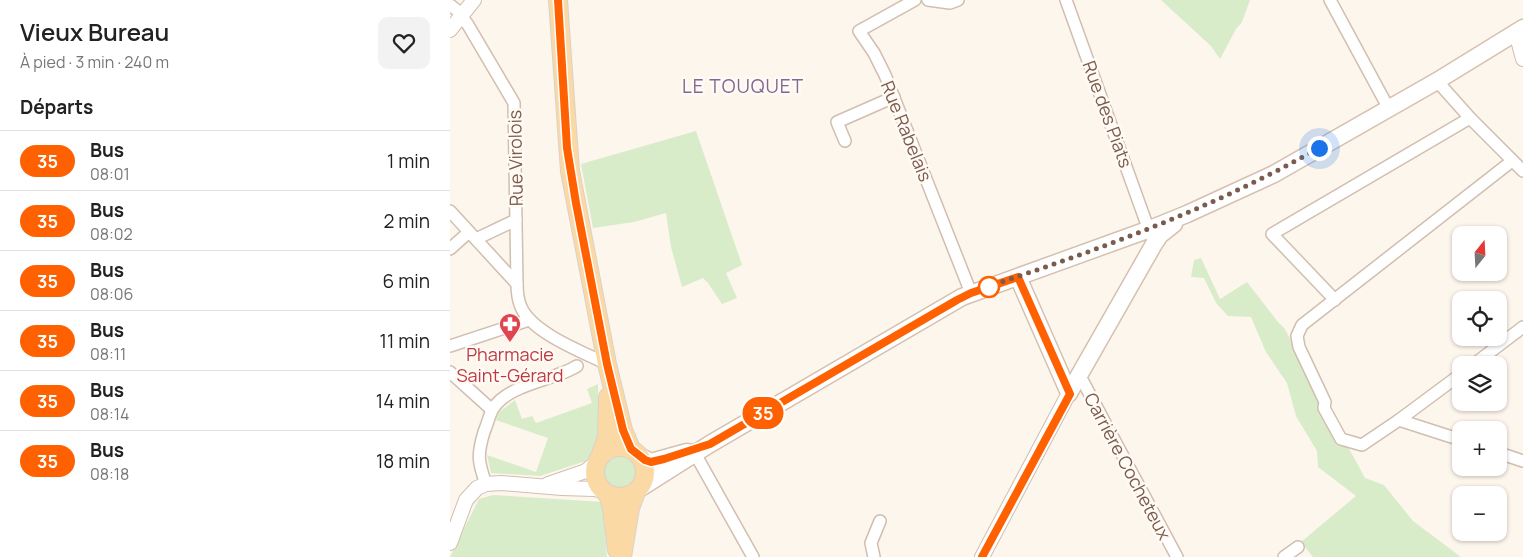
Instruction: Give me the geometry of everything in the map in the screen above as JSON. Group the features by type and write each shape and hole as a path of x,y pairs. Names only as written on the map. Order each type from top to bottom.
{"main road":[{"path":"558,0 568,160 607,364 623,430 644,463 646,473 630,508 622,557"},
{"path":"606,493 621,497 638,490 694,452 950,303 971,293 1152,237 1187,214 1284,168 1521,31"},
{"path":"1070,394 1152,237"},
{"path":"1018,277 1070,394"},
{"path":"607,364 607,430 595,476 598,484 606,493 612,508 618,557"},
{"path":"599,459 605,451 623,447 648,461 656,461 694,452"}],"street":[{"path":"450,30 474,0"},
{"name":"Rue Rabelais","path":"915,0 859,31 874,53 894,97 971,293"},
{"path":"928,0 950,3 958,0"},
{"name":"Rue des Piats","path":"1066,0 1152,237"},
{"path":"1330,0 1389,109"},
{"name":"Rue Virolois","path":"450,6 462,16 514,103 516,284"},
{"path":"1521,31 1523,59"},
{"path":"1437,81 1470,118 1523,171"},
{"path":"845,141 837,122 894,97"},
{"path":"1335,300 1272,234 1470,118"},
{"path":"1452,381 1400,420 1362,445 1341,439 1324,408 1325,402 1299,346 1297,336 1302,325 1512,161"},
{"path":"450,211 516,284 521,307 529,320 547,334 607,364"},
{"path":"450,249 473,236 516,220"},
{"path":"450,346 529,320"},
{"path":"1485,356 1523,327"},
{"path":"486,484 479,465 478,455 492,410 509,394 577,366"},
{"path":"450,372 492,410"},
{"name":"Carrière Cocheteux","path":"1080,376 1177,557"},
{"path":"982,557 1070,394"},
{"path":"1400,420 1452,437"},
{"path":"694,452 753,557"},
{"path":"1507,456 1523,461"},
{"path":"537,485 552,483 586,471 599,459"},
{"path":"450,543 466,500 477,488 486,484 501,483 594,489 606,493"},
{"path":"874,557 871,543 880,521"},
{"path":"1284,557 1298,547"}],"green space":[{"path":"1161,0 1250,0 1242,22 1236,29 1220,59 1211,46"},
{"path":"696,131 742,265 726,273 737,298 722,304 703,278 682,287 671,247 666,213 634,222 593,228 581,164"},
{"path":"1201,258 1220,299 1247,282 1285,329 1365,478 1384,485 1413,521 1461,557 1313,557 1301,542 1356,496 1318,467 1317,451 1296,416 1287,383 1266,352 1251,317 1228,316 1216,303 1204,278 1191,277 1194,260"},
{"path":"598,384 599,440 586,461 540,476 491,473 487,455 536,472 548,438 496,420 499,412 515,400 522,419 532,416 536,423 592,403 587,389"},
{"path":"621,453 628,454 634,458 638,464 638,478 634,484 628,488 621,489 614,488 608,484 604,478 603,471 604,464 608,458 614,454"},
{"path":"493,495 603,502 607,557 450,557 479,499"}],"bus line":[{"name":"35","path":"558,0 570,171 607,364 623,430 631,449 645,460 651,462 710,444 957,300 971,293 1018,277 1070,394 982,557"}],"place":[{"name":"Pharmacie Saint-Gérard","path":"510,343"}],"district":[{"name":"LE TOUQUET","path":"743,86"}],"route":[{"path":"989,287 983,288 1118,241 1187,214 1274,174 1319,148"}]}
